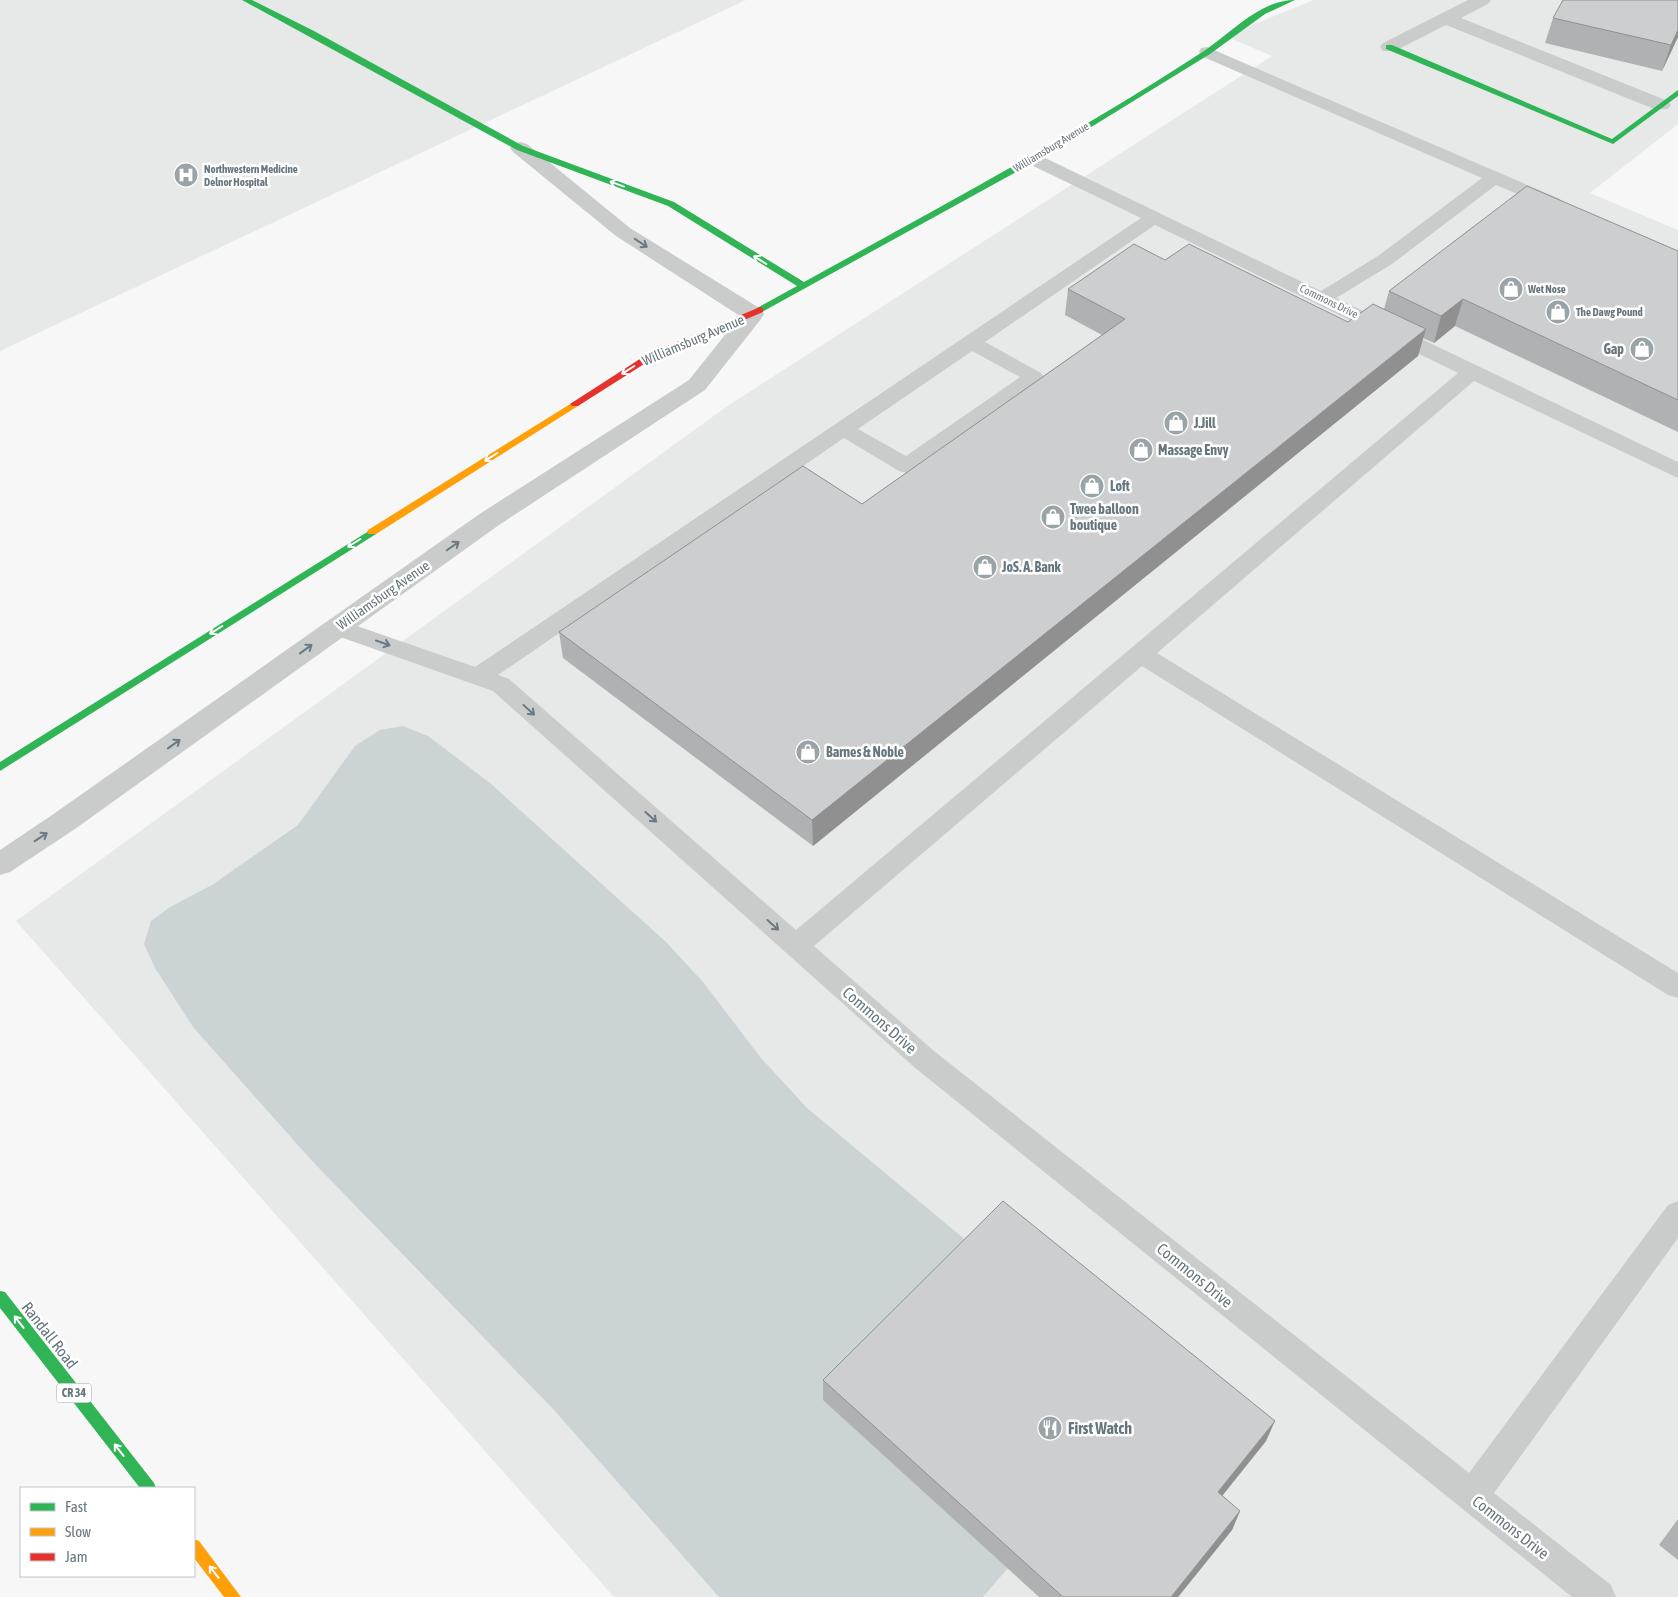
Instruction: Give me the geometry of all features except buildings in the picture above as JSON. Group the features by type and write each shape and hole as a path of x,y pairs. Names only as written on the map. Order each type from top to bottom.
{"street":[{"path":"246,0 311,33 520,148 671,204 802,285"},
{"name":"Williamsburg Avenue","path":"0,767 649,357 753,314 802,285 1033,159 1207,52 1262,12 1291,0"},
{"path":"1388,47 1482,0"},
{"path":"1445,18 1661,105"},
{"path":"1388,47 1613,142 1678,92"},
{"path":"520,148 623,232 753,314"},
{"name":"Williamsburg Avenue","path":"0,864 66,822 490,519 697,385 753,314"},
{"name":"Randall Road","path":"0,1297 148,1487"},
{"path":"195,1547 233,1597"}],"lane":[{"path":"1207,52 1565,208"},
{"name":"Commons Drive","path":"1033,159 1678,471"},
{"path":"1322,298 1386,260 1495,177"},
{"path":"478,677 1155,217"},
{"path":"843,429 907,466 1034,377 971,342"},
{"path":"796,946 1472,371"},
{"name":"Commons Drive","path":"337,627 501,685 924,1059 1599,1597"},
{"path":"1141,654 1678,987"},
{"path":"1472,1496 1678,1214"}],"shaded area":[{"name":"Northwestern Medicine Delnor Hospital","path":"0,0 746,0 0,351"},
{"path":"1314,0 1678,0 1678,124 1590,193 1678,230 1678,1597 614,1597 16,921 726,407 1272,56 1225,36"},
{"path":"403,726 428,736 490,783 666,942 703,982 761,1058 807,1108 974,1247 1008,1568 983,1597 719,1597 554,1410 313,1162 193,1027 155,968 144,944 151,921 170,907 212,885 298,825 355,746 380,730"}],"traffic: fast":[{"path":"246,0 311,33 520,148 671,204 802,285"},
{"path":"760,310 1033,159 1207,52 1262,12 1291,0"},
{"path":"1389,47 1613,142 1678,92"},
{"path":"0,767 372,532"},
{"path":"0,1297 148,1487"}],"traffic: slow":[{"path":"372,532 575,404"},
{"path":"195,1547 233,1597"}],"traffic: jam":[{"path":"575,404 649,357 760,310"}],"place":[{"name":"Northwestern Medicine Delnor Hospital","path":"186,175"},
{"name":"Wet Nose","path":"1511,289"},
{"name":"The Dawg Pound","path":"1558,312"},
{"name":"Gap","path":"1642,349"},
{"name":"J.Jill","path":"1176,423"},
{"name":"Massage Envy","path":"1141,450"},
{"name":"Loft","path":"1092,486"},
{"name":"Twee balloon boutique","path":"1053,517"},
{"name":"JoS. A. Bank","path":"985,567"},
{"name":"Barnes & Noble","path":"808,752"},
{"name":"First Watch","path":"1050,1428"}]}
